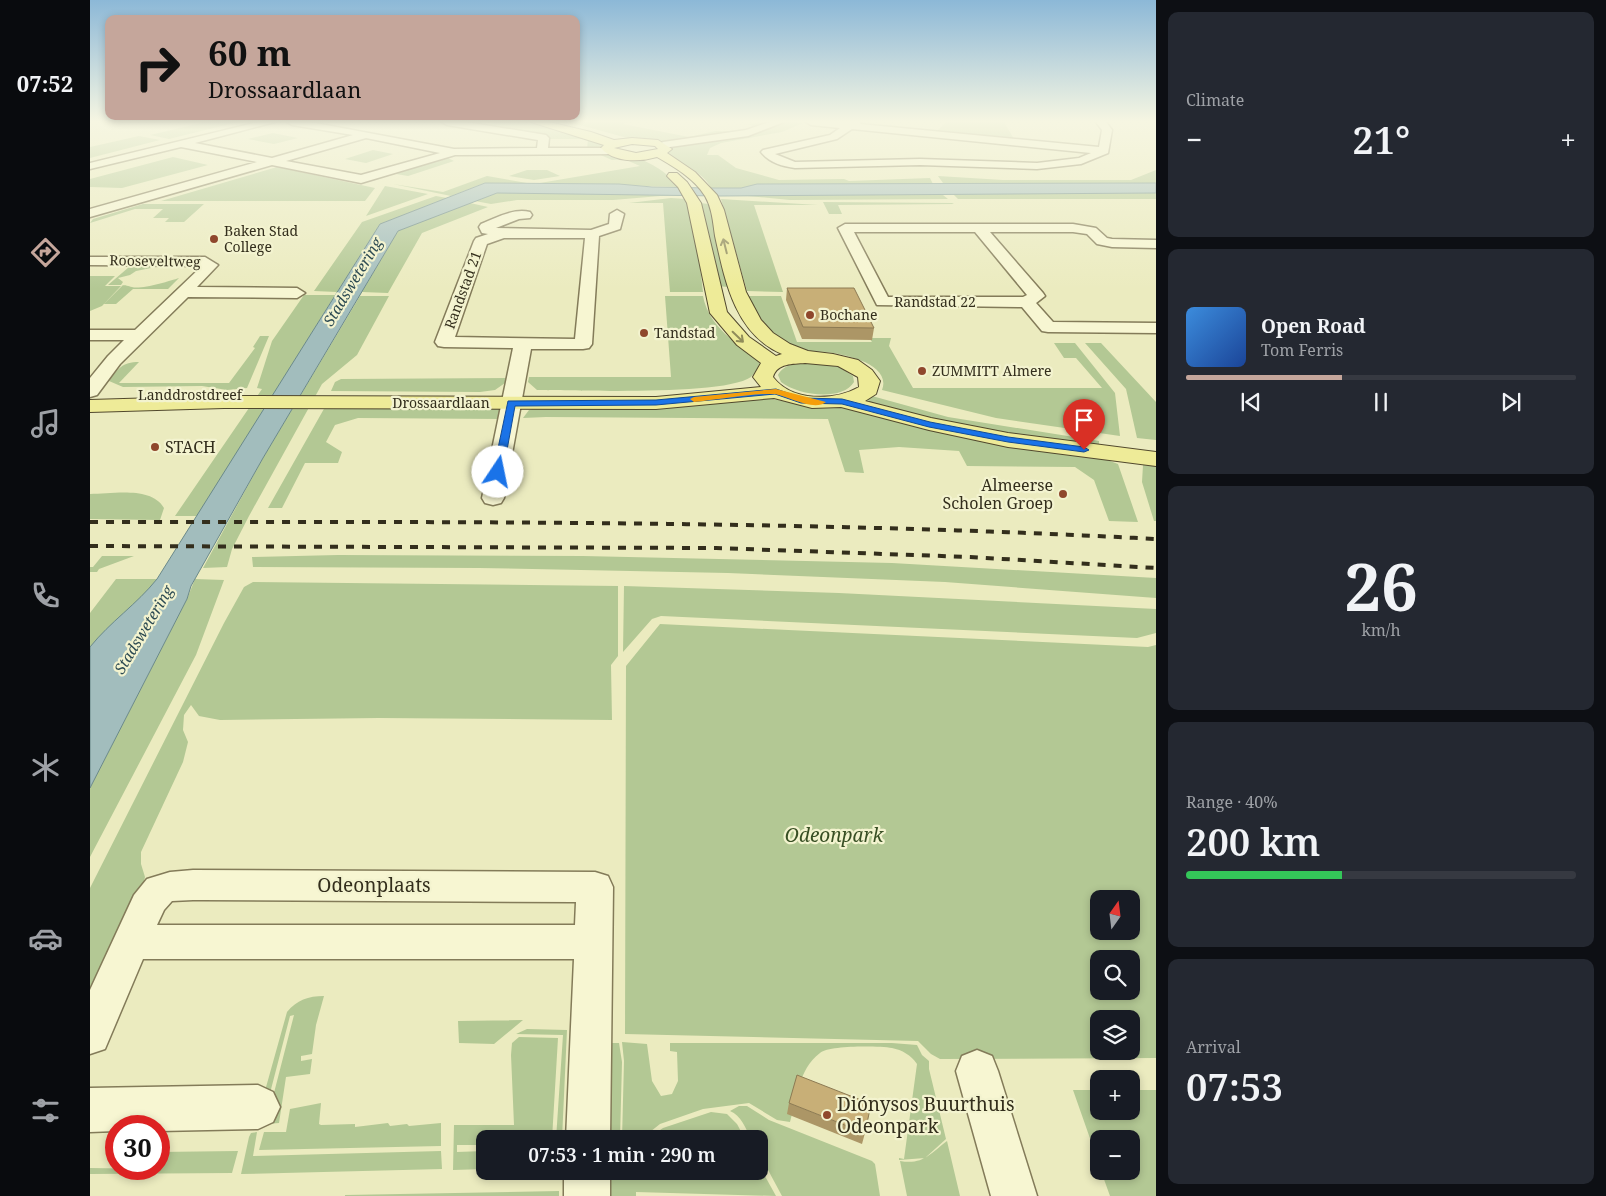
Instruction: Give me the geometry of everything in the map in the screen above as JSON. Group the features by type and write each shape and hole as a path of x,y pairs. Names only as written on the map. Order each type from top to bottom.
{"main road":[{"path":"676,178 683,184 694,203 718,313 771,377 808,401 842,401 856,398 869,390"},
{"path":"695,178 702,184 715,203 737,294 746,315 759,330 783,349 805,357 829,359 861,370 870,381 869,390"},
{"path":"771,377 805,357"},
{"name":"Drossaardlaan","path":"288,398 512,399 656,403 771,377"},
{"path":"869,390 902,402 967,418 1138,449"},
{"name":"Landdrostdreef","path":"90,396 227,399"},
{"name":"Landdrostdreef","path":"90,406 288,398"},
{"path":"842,401 929,424 999,438 1138,449"}],"street":[{"path":"90,213 212,178"},
{"path":"90,204 113,206"},
{"name":"Randstad 21","path":"525,215 517,215 486,227 488,230 503,234 592,234 616,226 617,214"},
{"name":"Randstad 22","path":"1026,302 883,302 845,228 1073,228 1091,231 1102,240 1112,243 1156,244"},
{"path":"980,229 1038,296 1026,302 1048,327 1156,328"},
{"name":"Randstad 21","path":"503,234 481,241 444,342 582,344 592,234"},
{"name":"Rooseveltweg","path":"90,261 205,261 211,264 114,360 90,391"},
{"name":"Rooseveltweg","path":"184,292 297,294"},
{"path":"90,335 141,335"},
{"path":"493,498 523,343"},
{"name":"Odeonplaats","path":"90,1035 130,942 150,901 159,890 176,886 203,885 595,887 588,1130"},
{"path":"130,942 593,942"},
{"path":"977,1071 1014,1196"},
{"path":"90,1110 258,1107"},
{"path":"586,1196 587,1180"}],"green space":[{"path":"160,178 122,188 90,187 90,179"},
{"path":"240,178 327,178 375,188 365,201 161,201"},
{"path":"482,178 497,178 527,183 485,183 451,196 393,184 443,192"},
{"path":"520,178 548,178 534,180"},
{"path":"571,178 671,178 680,187 540,183"},
{"path":"704,178 771,178 779,180 844,179 849,181 930,178 933,184 757,184 741,188 711,188"},
{"path":"939,178 1003,180 1131,180 1136,178 1156,178 1156,183 943,183"},
{"path":"385,186 428,194 366,216"},
{"path":"497,193 672,195 613,200 517,200 491,204 475,201"},
{"path":"1156,193 1156,199 958,199 953,194"},
{"path":"737,195 943,195 948,199 790,200"},
{"path":"436,196 447,198 380,224 337,292 314,291 362,222"},
{"path":"671,198 686,199 688,203 697,242 703,292 670,292 663,203 629,203"},
{"path":"721,199 818,205 754,205 783,292 747,291"},
{"path":"823,202 954,204 838,205 842,214 829,214"},
{"path":"470,203 488,207 422,233 388,293 362,292 398,231"},
{"path":"700,203 709,204 729,287 716,286"},
{"path":"143,204 204,204 184,222 165,222 169,218 153,218 163,209 135,209 90,223 93,219"},
{"path":"129,267 156,267 136,271 130,275 118,278 123,282 121,285 108,285"},
{"path":"90,276 115,276 105,286 121,286 102,306 90,311"},
{"path":"179,278 168,289 133,289 116,304 104,304 123,285 136,288"},
{"path":"304,295 335,295 198,516 175,516 262,389 257,388 272,341"},
{"path":"360,296 389,296 357,355 322,384 249,516 232,549 227,567 203,568 263,458"},
{"path":"665,296 703,296 706,307 717,325 733,341 760,361 751,377 736,383 712,387 648,391 537,390 528,382 529,377 671,377"},
{"path":"746,296 781,296 797,342 872,342 869,338 891,338 889,346 913,388 1102,388 1076,358 1064,358 1054,343 1075,343 1115,393 1120,436 996,418 882,390 883,381 880,373 864,362 834,353 802,351 782,340 768,328"},
{"path":"260,336 269,336 247,388 227,390 202,386 123,387 109,381 124,365 139,362 119,383 229,383 255,348 253,347"},
{"path":"1085,343 1101,343 1156,402 1156,440 1137,438 1126,389"},
{"path":"808,362 839,367 853,376 854,382 840,392 819,394 797,390 781,382 778,375 784,368"},
{"path":"512,378 495,390 480,392 331,391 335,382 341,379"},
{"path":"872,396 948,417 1099,441 1099,449 950,424 863,401"},
{"path":"766,398 812,406 847,406 1102,458 1118,464 1138,522 1109,521 1094,480 1075,467 967,466 959,451 899,447 859,450 864,473 845,472 828,419 523,418 529,410 536,408"},
{"path":"325,407 489,407 499,409 503,413 502,419 358,418 335,425 326,442 342,452 338,463 305,463 282,508 268,508"},
{"path":"1143,465 1156,466 1156,521 1154,521 1142,482"},
{"path":"90,494 141,494 158,501 164,508 160,520 90,519"},
{"path":"338,555 583,556 892,563 1156,578 1156,598 945,582 728,573 479,568 253,567 252,557"},
{"path":"102,556 134,556 99,569 97,572 90,572 90,567 93,567"},
{"path":"116,579 157,579 142,598 90,647 90,613"},
{"path":"195,579 224,580 196,655 90,857 90,788 187,599"},
{"path":"253,582 618,586 618,656 611,665 612,720 379,718 220,720 199,716 191,705 184,715 183,730 188,742 183,762 141,852 141,864 145,877 141,894 90,1007 90,888 224,623 244,587"},
{"path":"624,586 839,593 1156,609 1156,633 1137,638 661,616 652,619 623,652"},
{"name":"Odeonpark","path":"660,624 1148,647 1156,645 1156,1058 1140,1058 1140,1010 1090,1010 1090,1058 940,1059 931,1054 918,1041 625,1034 626,666"},
{"path":"324,996 316,1025 312,1054 301,1056 301,1061 312,1059 310,1074 286,1077 279,1123 266,1124 294,1015 290,1016 262,1124 256,1123 287,1012 295,1004 303,1000"},
{"path":"523,1020 494,1044 459,1043 458,1021"},
{"path":"527,1029 567,1030 562,1130 557,1130 563,1035 516,1034"},
{"path":"519,1037 558,1038 553,1130 476,1130 476,1145 457,1145 457,1152 476,1151 476,1169 453,1170 454,1125 514,1125 512,1043"},
{"path":"622,1042 647,1044 652,1081 661,1096 672,1094 678,1081 677,1052 670,1051 670,1043 892,1043 917,1045 922,1055 929,1061 929,1069 946,1139 925,1158 899,1160 899,1158 904,1159 917,1064 909,1056 892,1048 843,1047 825,1050 820,1053 807,1068 799,1085 790,1122 777,1120 749,1103 703,1109 660,1124 652,1130 622,1130 624,1061"},
{"path":"608,1043 619,1043 622,1062 620,1130 606,1130"},
{"path":"1073,1090 1090,1090 1090,1120 1140,1120 1140,1090 1156,1090 1156,1196 1110,1196 1104,1180 1140,1180 1140,1130 1090,1130 1090,1138"},
{"path":"321,1103 319,1124 321,1125 355,1124 355,1127 388,1123 390,1126 407,1124 409,1126 441,1123 441,1146 259,1150 264,1132 286,1132 290,1109"},
{"path":"739,1106 747,1106 769,1120 872,1161 875,1164 880,1196 782,1196 768,1170 768,1130 746,1130 740,1119 730,1111"},
{"path":"711,1112 727,1114 740,1130 660,1130"},
{"path":"257,1132 253,1156 441,1151 442,1169 241,1174 249,1137 251,1133"},
{"path":"947,1141 960,1196 907,1196 900,1161 920,1160"},
{"path":"238,1151 232,1173 170,1173 170,1152"},
{"path":"90,1168 105,1168 105,1174 90,1174"},
{"path":"607,1180 767,1180 776,1196 636,1192 636,1196 607,1196"},
{"path":"559,1191 559,1196 345,1196 345,1195"}],"water":[{"name":"Stadswetering","path":"485,183 619,184 652,187 741,188 757,184 1156,183 1156,193 720,196 497,193 398,231 263,458 191,586 187,599 90,788 90,647 157,579 380,224"}],"building":[{"path":"787,288 854,288 874,328 803,327"},
{"path":"797,1075 871,1104 865,1133 789,1103"}],"railway":[{"path":"90,522 490,522 757,525 890,528 1156,539"},
{"path":"90,546 716,548 970,557 1156,568"}],"slow traffic":[{"path":"694,399 776,392 801,400 822,402"}],"place":[{"name":"Baken Stad College","path":"214,239"},
{"name":"Bochane","path":"810,315"},
{"name":"Tandstad","path":"644,333"},
{"name":"ZUMMITT Almere","path":"922,371"},
{"name":"STACH","path":"155,447"},
{"name":"Almeerse Scholen Groep","path":"1063,494"},
{"name":"Diónysos Buurthuis Odeonpark","path":"827,1115"}],"route":[{"path":"498,472 511,403 656,403 776,392 801,400 816,402 842,401 929,424 1008,440 1084,450"}]}
